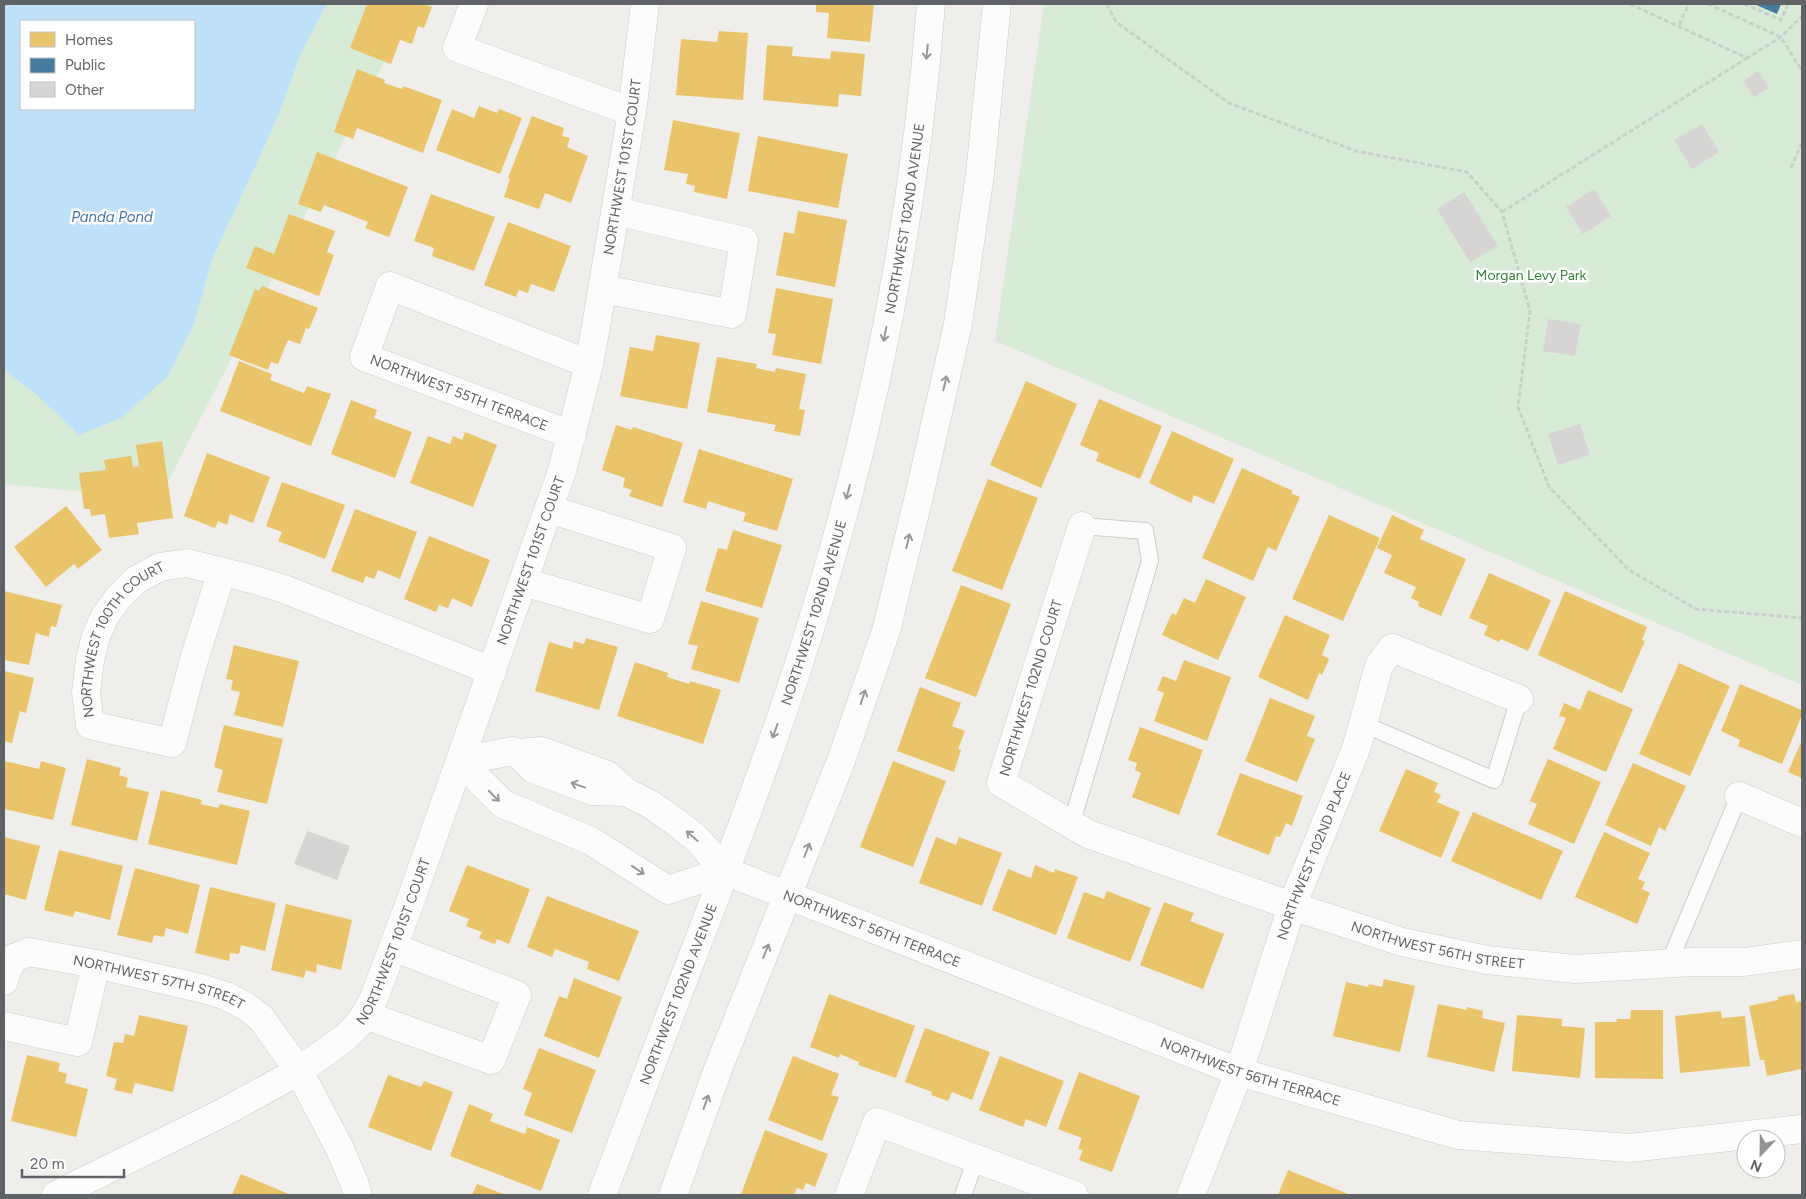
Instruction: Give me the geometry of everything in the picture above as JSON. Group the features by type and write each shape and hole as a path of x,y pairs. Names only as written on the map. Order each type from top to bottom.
{"street":[{"path":"474,4 457,48 632,112"},
{"name":"NORTHWEST 101ST COURT","path":"60,1194 224,1112 299,1071 345,1038 366,1015 393,947 524,582 562,471 572,435 589,364 603,289 632,112 645,4"},
{"name":"NORTHWEST 102ND AVENUE","path":"602,1195 726,871 785,704 818,601 871,403 896,277 920,109 931,4"},
{"path":"673,1195 718,1069 841,761 886,631 958,324 980,174 997,4"},
{"path":"603,289 732,314 744,241 616,211"},
{"name":"NORTHWEST 55TH TERRACE","path":"572,435 364,357 390,286 589,364"},
{"path":"524,582 650,619 672,548 549,509"},
{"name":"NORTHWEST 102ND COURT","path":"1079,829 1001,783 1082,526"},
{"name":"NORTHWEST 100TH COURT","path":"222,571 193,663 172,743 90,725 86,693 90,660 99,629 106,616 119,597 136,580 160,567 187,563 222,571 284,589 492,671"},
{"name":"NORTHWEST 102ND PLACE","path":"1191,1195 1239,1072 1292,906 1356,749 1379,666 1392,648 1519,699"},
{"name":"NORTHWEST 56TH TERRACE","path":"460,761 513,751 518,753 533,769 565,781 593,790 626,792 650,804 676,822 697,840 726,871 1239,1072 1458,1135 1628,1148 1802,1129"},
{"path":"460,761 503,804 591,841 668,890 726,871"},
{"path":"1739,796 1802,823"},
{"name":"NORTHWEST 56TH STREET","path":"1079,829 1292,906 1402,942 1488,960 1575,969 1744,962 1802,954"},
{"path":"366,1015 491,1060 518,995 393,947"},
{"name":"NORTHWEST 57TH STREET","path":"4,982 6,973 14,958 29,952 96,964 204,989 240,1003 261,1018 299,1071 339,1147 358,1195"},
{"path":"4,1026 78,1042 96,964"},
{"path":"849,1195 877,1122 1074,1195"}],"lane":[{"path":"1079,829 1150,561 1145,531 1082,526"},
{"path":"1363,724 1494,780 1519,699"},
{"path":"1669,964 1739,796"},
{"path":"962,1195 976,1159"}],"path":[{"path":"1107,4 1116,22 1229,103 1356,151 1467,172 1502,212 1530,311 1518,407 1549,487 1629,570 1696,609 1802,618"},
{"path":"1630,4 1747,58"},
{"path":"1679,25 1689,4"},
{"path":"1708,4 1781,37 1802,71"},
{"path":"1744,4 1781,20 1788,4"},
{"path":"1502,212 1781,37 1802,16"},
{"path":"1791,168 1802,143"}],"green space":[{"path":"327,4 414,4 159,499 4,484 4,370 35,393 168,376 194,324 212,260 278,117 301,53"},
{"name":"Morgan Levy Park","path":"1044,4 1802,4 1802,685 995,341"}],"water":[{"name":"Panda Pond","path":"4,4 327,4 301,53 278,117 212,260 194,324 168,376 121,418 79,435 35,393 4,370"}],"building: Homes":[{"path":"367,4 423,4 432,7 424,28 418,26 412,44 400,40 391,64 350,48"},
{"path":"816,4 874,4 870,42 827,38 829,13 816,12"},
{"path":"719,31 748,33 743,100 676,95 681,39 717,42"},
{"path":"767,45 793,47 792,56 830,59 831,51 865,54 861,96 839,94 838,107 763,100"},
{"path":"357,69 385,80 384,83 402,89 403,86 442,100 423,153 357,128 353,139 334,132"},
{"path":"479,106 497,113 499,109 522,118 500,174 436,150 452,109 474,118"},
{"path":"532,116 564,128 562,136 570,138 567,147 588,156 571,203 545,193 539,209 504,197 510,179 508,178"},
{"path":"673,120 740,133 727,199 694,192 695,186 686,184 688,174 664,170"},
{"path":"758,136 848,154 838,208 748,191"},
{"path":"317,152 408,187 389,237 365,228 368,222 324,205 321,212 298,204"},
{"path":"431,194 495,217 474,271 432,256 434,248 414,241"},
{"path":"798,211 847,220 835,287 776,275 784,232 794,234"},
{"path":"289,214 335,231 327,252 334,255 319,296 246,268 255,246 274,254"},
{"path":"508,222 571,246 554,292 531,284 528,293 519,290 516,297 484,285"},
{"path":"262,286 318,308 309,329 306,328 300,344 288,340 278,364 271,362 268,370 229,355 255,289 259,291"},
{"path":"776,288 833,299 821,364 772,355 776,334 768,333"},
{"path":"656,335 700,343 687,409 620,396 630,347 653,351"},
{"path":"717,357 757,364 756,368 775,372 776,368 806,374 799,409 805,410 800,436 774,431 776,425 707,412"},
{"path":"239,361 272,374 270,380 304,393 307,386 331,394 311,446 220,411"},
{"path":"1026,381 1077,404 1041,488 990,465"},
{"path":"1099,399 1162,426 1140,479 1096,461 1099,453 1080,445"},
{"path":"351,400 377,410 374,418 412,432 395,478 331,454"},
{"path":"616,425 632,430 633,427 683,443 662,507 629,496 632,490 623,487 625,478 602,470"},
{"path":"1172,431 1234,459 1214,504 1194,495 1191,503 1149,483"},
{"path":"465,432 497,445 473,507 410,483 428,436 450,444 453,436 462,440"},
{"path":"162,441 173,518 137,523 139,534 109,538 105,514 91,516 90,509 84,509 79,473 106,470 104,460 131,456 133,467 139,466 136,445"},
{"path":"699,449 793,479 777,531 743,521 746,513 708,501 706,509 683,502"},
{"path":"207,453 270,477 253,523 230,514 227,525 218,521 215,528 184,516"},
{"path":"1242,468 1293,491 1291,493 1300,497 1276,551 1268,547 1253,581 1202,558"},
{"path":"988,479 1038,498 1002,590 952,571"},
{"path":"282,482 345,505 325,559 278,541 282,532 266,526"},
{"path":"66,506 102,550 78,569 74,564 46,587 14,547"},
{"path":"355,509 417,532 400,579 378,570 374,579 366,576 363,583 331,571"},
{"path":"1329,515 1380,538 1343,621 1292,599"},
{"path":"1392,515 1424,530 1420,539 1466,559 1441,616 1418,606 1419,602 1411,598 1416,587 1384,573 1392,555 1377,548"},
{"path":"733,530 782,545 762,608 705,591 718,548 727,550"},
{"path":"429,536 490,560 472,607 452,598 448,608 439,605 436,612 404,599"},
{"path":"1489,573 1551,600 1528,651 1501,639 1499,642 1484,635 1488,626 1469,618"},
{"path":"1206,579 1246,597 1218,660 1162,635 1172,613 1176,615 1184,598 1195,603"},
{"path":"961,585 1011,604 976,697 925,678"},
{"path":"4,591 62,605 56,627 51,626 49,637 36,633 29,665 4,660"},
{"path":"1565,591 1647,627 1642,640 1645,641 1622,693 1538,655"},
{"path":"701,601 759,618 739,683 691,669 698,646 688,644"},
{"path":"1285,615 1330,635 1322,655 1329,659 1322,675 1319,673 1308,700 1258,677"},
{"path":"586,638 618,647 599,710 535,691 549,642 572,649 574,641 584,644"},
{"path":"234,645 299,661 283,727 234,715 240,692 231,690 233,680 226,679"},
{"path":"1184,660 1231,677 1207,741 1154,721 1164,693 1157,690 1163,676 1176,681"},
{"path":"635,662 668,673 667,677 689,684 690,681 721,690 703,744 617,716"},
{"path":"1679,663 1730,686 1690,776 1639,754"},
{"path":"4,671 34,678 26,713 20,711 12,743 4,741"},
{"path":"1740,684 1802,710 1802,715 1782,764 1738,746 1740,740 1721,731"},
{"path":"920,687 961,703 952,726 965,731 958,749 961,750 954,772 897,751"},
{"path":"1588,690 1633,709 1606,772 1553,749 1566,718 1559,716 1564,703 1580,710"},
{"path":"1270,698 1315,716 1307,736 1315,739 1297,782 1245,761"},
{"path":"224,725 283,739 267,804 217,792 223,770 214,767"},
{"path":"1140,727 1203,750 1179,815 1132,797 1141,773 1135,770 1137,763 1128,760"},
{"path":"1802,740 1802,778 1788,772"},
{"path":"87,759 121,768 119,775 128,778 126,787 149,792 137,841 71,825"},
{"path":"1548,759 1601,782 1574,844 1528,824 1537,804 1530,801"},
{"path":"4,761 39,769 41,761 66,768 53,820 4,809"},
{"path":"893,761 946,781 913,867 860,847"},
{"path":"1633,763 1686,786 1665,831 1659,827 1651,846 1605,825"},
{"path":"1406,769 1438,783 1434,792 1441,795 1437,802 1460,812 1441,858 1379,831"},
{"path":"1240,773 1303,796 1292,826 1286,823 1280,837 1276,836 1269,855 1217,835"},
{"path":"161,790 202,800 201,804 218,808 220,804 250,811 237,865 148,844"},
{"path":"1473,812 1563,851 1541,900 1451,861"},
{"path":"1604,832 1650,853 1638,879 1645,882 1642,889 1650,893 1637,924 1575,897"},
{"path":"4,837 40,846 26,900 4,894"},
{"path":"936,837 956,845 959,837 1002,853 982,906 919,883"},
{"path":"59,850 123,866 110,920 75,911 73,917 44,910"},
{"path":"467,865 530,889 509,944 497,939 495,944 479,938 482,932 466,926 469,919 449,911"},
{"path":"1035,865 1054,873 1055,869 1078,877 1056,935 992,910 1008,869 1031,878"},
{"path":"135,868 200,885 188,934 166,928 164,937 154,935 152,943 117,935"},
{"path":"210,887 276,903 265,951 241,945 239,954 230,953 229,961 195,953"},
{"path":"1107,891 1151,908 1130,962 1067,938 1084,892 1104,899"},
{"path":"547,896 639,931 619,981 587,969 589,962 555,949 552,957 527,947"},
{"path":"1164,902 1194,913 1190,921 1224,934 1203,989 1140,965"},
{"path":"286,904 352,920 341,970 317,964 316,973 306,970 304,978 271,970"},
{"path":"574,978 622,997 599,1058 544,1036 559,996 567,999"},
{"path":"1384,979 1415,986 1400,1052 1333,1036 1346,982 1368,987 1369,984 1382,987"},
{"path":"829,994 915,1026 896,1078 858,1065 859,1062 840,1054 839,1058 810,1047"},
{"path":"1794,994 1796,1002 1802,1001 1802,1069 1767,1076 1764,1060 1760,1060 1749,1006 1778,1000 1778,997"},
{"path":"1438,1004 1483,1011 1482,1018 1505,1023 1494,1072 1427,1057"},
{"path":"1631,1010 1663,1010 1663,1079 1595,1078 1595,1022 1617,1022 1616,1019 1630,1019"},
{"path":"1721,1011 1722,1018 1745,1016 1750,1066 1680,1073 1675,1016"},
{"path":"139,1015 188,1026 173,1092 135,1083 132,1094 114,1090 117,1079 106,1076 114,1042 123,1043 125,1034 134,1036"},
{"path":"1517,1015 1562,1019 1562,1026 1585,1028 1580,1078 1512,1071"},
{"path":"925,1028 990,1052 972,1100 952,1092 948,1101 931,1095 932,1092 905,1082"},
{"path":"539,1048 596,1070 572,1133 524,1115 532,1093 523,1089"},
{"path":"27,1055 60,1063 58,1071 67,1074 65,1083 88,1089 76,1137 11,1121"},
{"path":"793,1056 839,1074 831,1095 839,1097 822,1141 768,1120"},
{"path":"1000,1056 1064,1081 1046,1127 1026,1119 1023,1127 979,1110"},
{"path":"1079,1072 1140,1096 1112,1172 1079,1160 1083,1150 1078,1149 1082,1138 1058,1129"},
{"path":"388,1075 421,1087 424,1081 453,1092 431,1151 368,1127"},
{"path":"469,1104 493,1114 490,1121 525,1134 527,1127 560,1140 541,1191 450,1156"},
{"path":"765,1130 828,1154 815,1187 806,1183 803,1190 797,1188 794,1195 741,1194"},
{"path":"1288,1170 1351,1195 1278,1195"},
{"path":"241,1174 291,1195 232,1195"},
{"path":"477,1184 506,1195 472,1195"}],"building: Public":[{"path":"1754,4 1781,4 1777,14"}],"building: Other":[{"path":"1758,71 1769,88 1754,97 1743,81"},
{"path":"1702,124 1719,152 1692,169 1674,140"},
{"path":"1594,189 1611,216 1583,234 1566,207"},
{"path":"1464,192 1498,246 1470,262 1437,209"},
{"path":"1548,319 1581,324 1575,356 1543,351"},
{"path":"1580,424 1590,455 1558,465 1548,434"},
{"path":"307,831 350,846 337,880 294,864"}]}
